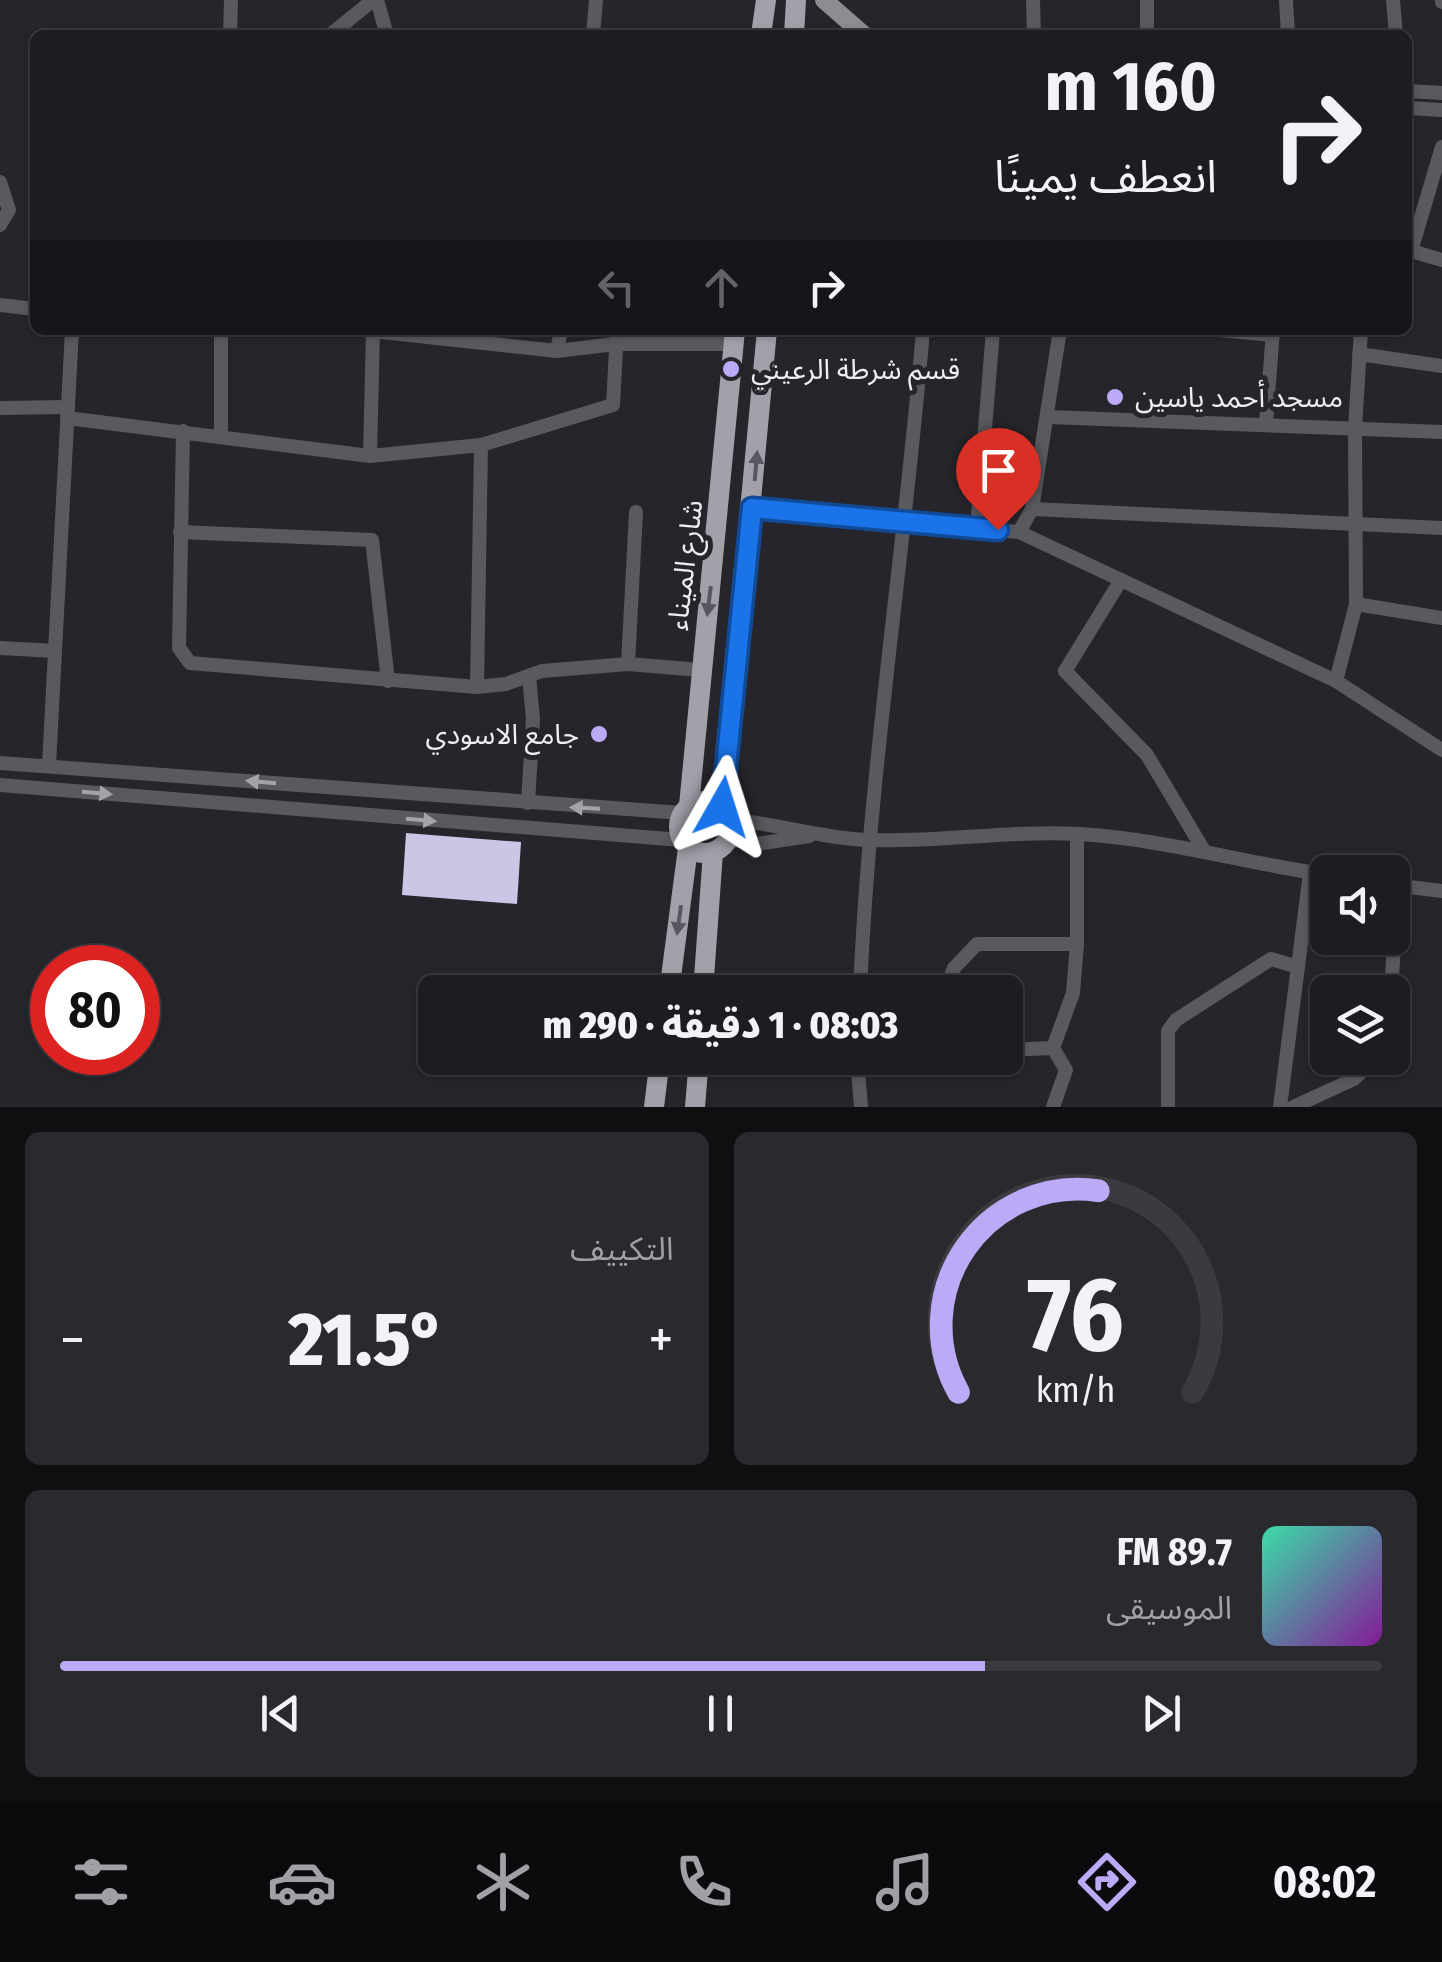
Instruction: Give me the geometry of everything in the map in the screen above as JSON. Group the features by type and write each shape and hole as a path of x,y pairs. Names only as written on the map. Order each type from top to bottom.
{"highway":[{"path":"762,30 766,0"},
{"path":"794,30 796,0"},
{"path":"705,975 724,830 767,335"},
{"name":"شارع الميناء","path":"685,844 685,809 721,507 735,337"},
{"path":"685,809 712,801 724,830"},
{"path":"671,975 685,844 724,830"},
{"path":"654,1107 658,1075"},
{"path":"695,1107 697,1075"}],"main road":[{"path":"824,0 858,30"}],"street":[{"path":"230,30 231,0"},
{"path":"336,30 375,0 385,30"},
{"path":"593,30 596,0"},
{"path":"1033,0 1034,30"},
{"path":"1147,0 1148,30"},
{"path":"1286,0 1288,30"},
{"path":"1394,0 1396,30"},
{"path":"1412,91 1442,93"},
{"path":"1412,108 1442,110"},
{"path":"1412,244 1437,182 1442,147"},
{"path":"0,182 7,219 0,225"},
{"path":"1412,252 1442,260"},
{"path":"0,305 30,308"},
{"path":"50,766 72,335"},
{"path":"220,434 221,335"},
{"path":"370,456 373,335"},
{"path":"410,335 558,351 616,337 735,337"},
{"path":"558,351 560,335"},
{"path":"861,975 868,840 907,520 922,335"},
{"path":"977,528 993,335"},
{"path":"1019,532 1032,509 1059,335"},
{"path":"1266,424 1273,335"},
{"path":"1336,681 1356,604 1355,428 1361,335"},
{"path":"0,408 67,412 370,456 481,445 613,405 616,337"},
{"path":"1360,354 1442,366"},
{"path":"1048,417 1442,432"},
{"path":"184,432 180,648 190,663 477,687 542,670 628,664 700,670"},
{"path":"477,687 481,445"},
{"path":"752,508 1019,532 1336,681 1442,750"},
{"path":"1032,509 1354,527 1442,528"},
{"path":"628,664 636,512"},
{"path":"180,532 372,540 388,680"},
{"path":"1121,580 1065,671 1146,756 1203,850"},
{"path":"1356,604 1442,618"},
{"path":"0,648 55,651"},
{"path":"528,803 534,719 529,676"},
{"path":"0,763 528,803 685,809"},
{"path":"0,785 685,844"},
{"path":"724,830 785,827 810,836 868,840 1078,834 1203,850 1310,873 1280,1107"},
{"path":"1053,1048 1073,993 1078,834"},
{"path":"1410,887 1442,891"},
{"path":"951,975 978,944 1077,944"},
{"path":"1168,1107 1168,1032 1176,1020 1271,960 1298,966"},
{"path":"1023,1049 1053,1048"},
{"path":"1053,1048 1066,1070 1053,1107"},
{"path":"858,1075 861,1107"},
{"path":"1292,1107 1358,1075"}],"building":[{"path":"406,833 521,842 517,904 402,895"}],"place":[{"name":"قسم شرطة الرعيني","path":"731,369"},
{"name":"مسجد أحمد ياسين","path":"1115,397"},
{"name":"جامع الاسودي","path":"599,734"}],"route":[{"path":"722,807 752,508 998,530"}]}
